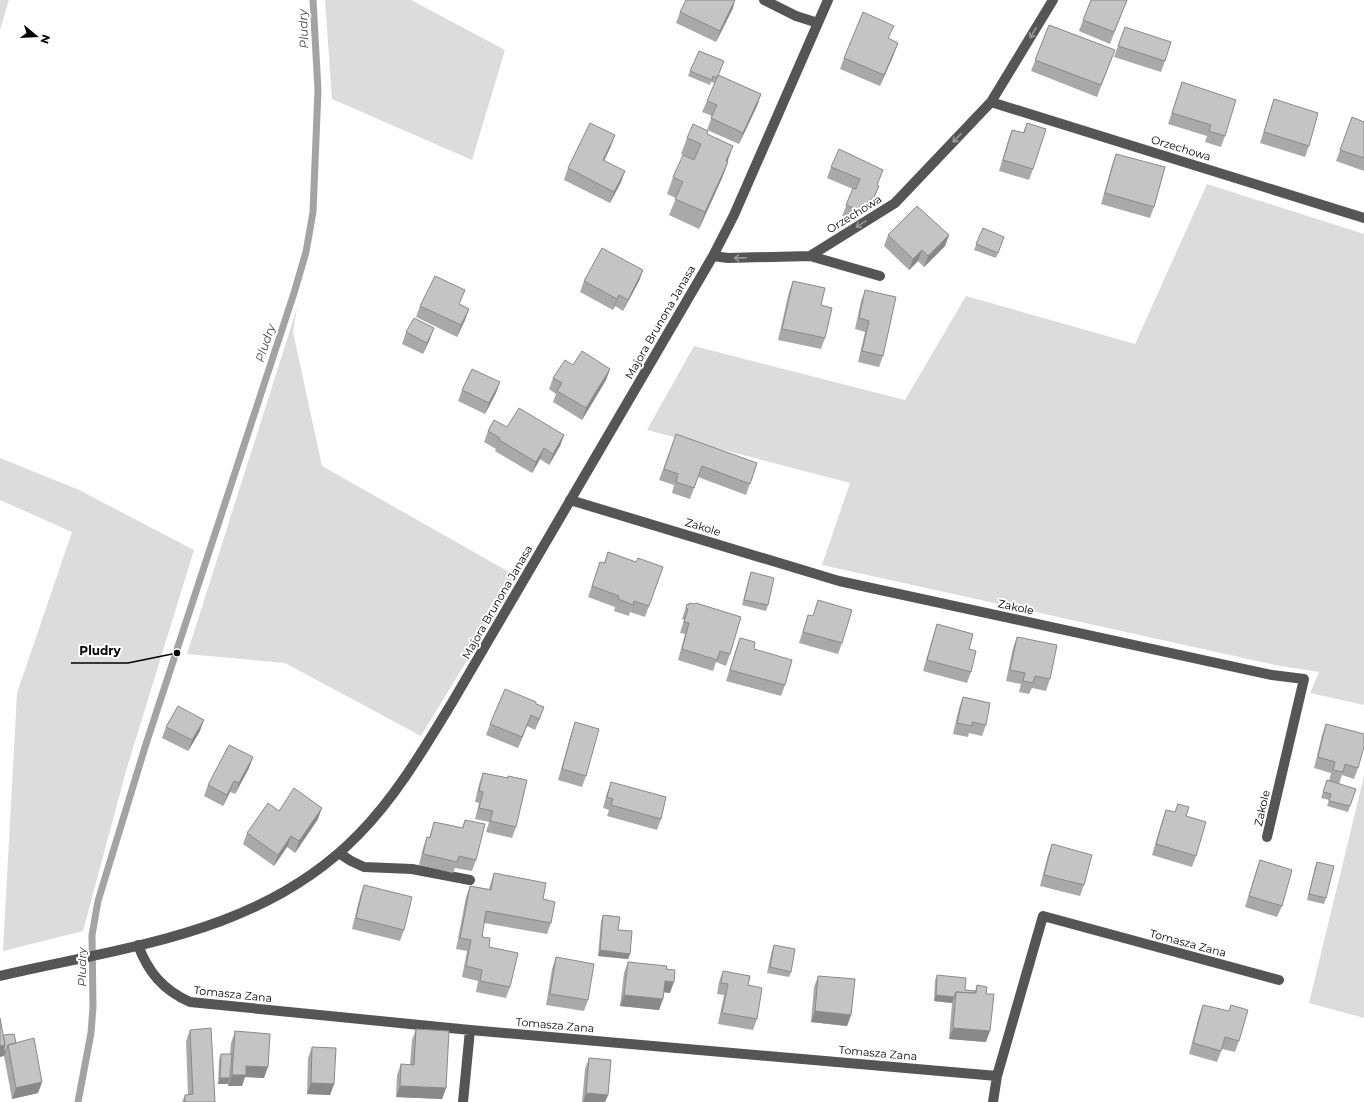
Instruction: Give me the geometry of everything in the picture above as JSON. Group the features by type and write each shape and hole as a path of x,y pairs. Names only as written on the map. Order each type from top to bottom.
{"street":[{"path":"764,0 796,16 818,23"},
{"name":"Majora Brunona Janasa","path":"0,976 117,950 200,929 243,913 304,880 340,853 360,834 377,814 416,760 478,659 713,256 737,208 828,0"},
{"name":"Orzechowa","path":"810,256 894,203 992,102 1053,0"},
{"name":"Orzechowa","path":"992,102 1364,218"},
{"path":"713,256 728,258 810,256 880,276"},
{"name":"Zakole","path":"570,500 839,581 1264,674 1304,679 1267,837"},
{"path":"340,853 351,861 364,867 412,869 470,880"},
{"name":"Tomasza Zana","path":"994,1102 998,1076 1043,916 1279,980"},
{"name":"Tomasza Zana","path":"138,945 144,960 164,987 178,997 190,1002 470,1030 998,1076"},
{"path":"462,1102 470,1030"}],"shaded area":[{"path":"0,0 9,0 0,30"},
{"path":"325,0 411,0 505,50 472,160 332,99"},
{"path":"1207,184 1364,234 1364,705 1310,693 1319,672 1280,666 822,565 850,483 647,430 694,346 905,400 966,296 1135,344"},
{"path":"297,308 293,332 322,466 518,577 421,736 285,663 187,654"},
{"path":"0,458 77,489 194,550 126,771 83,931 3,951 17,693 72,532 0,500"},
{"path":"1364,776 1364,1018 1309,1003"}],"building":[{"path":"686,0 735,0 720,31 680,12"},
{"path":"1091,0 1127,0 1114,32 1083,20"},
{"path":"863,12 894,26 888,38 898,43 884,75 844,58"},
{"path":"1049,25 1115,50 1101,85 1035,60"},
{"path":"1125,27 1171,42 1165,61 1118,46"},
{"path":"699,51 724,61 717,78 713,76 712,80 690,71"},
{"path":"718,75 761,94 743,133 711,118 717,105 707,101"},
{"path":"1182,82 1236,100 1225,136 1209,131 1211,125 1172,113"},
{"path":"1274,99 1318,113 1309,146 1264,132"},
{"path":"1352,117 1364,122 1364,158 1340,150"},
{"path":"590,123 615,135 603,160 625,171 614,192 568,168"},
{"path":"1027,123 1046,129 1033,169 1003,160 1012,130 1024,133"},
{"path":"693,124 708,131 707,134 733,146 726,161 728,162 705,212 675,199 683,182 673,177 683,155 694,160 701,144 687,138"},
{"path":"839,149 883,170 877,185 879,186 874,197 858,210 846,205 853,188 856,189 860,179 831,167"},
{"path":"1116,154 1165,167 1154,207 1105,193"},
{"path":"917,206 949,235 928,256 922,250 913,259 888,235"},
{"path":"983,228 1004,237 998,253 976,244"},
{"path":"602,248 643,270 628,300 619,295 617,299 584,281"},
{"path":"435,276 465,290 459,304 469,309 461,325 420,306"},
{"path":"793,281 825,288 821,305 832,308 825,338 782,329"},
{"path":"865,290 896,297 883,356 862,351 869,321 859,318"},
{"path":"414,318 434,328 427,343 406,332"},
{"path":"582,351 610,369 586,408 557,391 562,383 553,378 565,360 573,365"},
{"path":"472,369 500,382 489,403 462,390"},
{"path":"519,408 564,435 553,454 544,448 536,462 499,440 500,438 488,431 494,420 507,427"},
{"path":"676,434 757,463 750,484 702,466 694,488 676,482 678,474 664,469"},
{"path":"608,552 636,562 638,558 663,567 649,606 634,601 633,605 618,599 619,596 592,586 600,562 605,563"},
{"path":"751,572 774,578 768,605 744,600"},
{"path":"818,600 852,610 842,643 803,632 808,615 813,616"},
{"path":"689,603 696,603 741,617 730,654 720,651 717,660 682,649 689,623 684,622 688,609 686,608 687,604 689,605"},
{"path":"937,624 973,634 969,649 976,651 971,672 927,660"},
{"path":"1017,637 1057,645 1050,679 1035,676 1033,683 1023,681 1025,673 1010,670"},
{"path":"740,638 755,642 754,649 792,660 785,685 730,670"},
{"path":"505,689 544,707 539,719 531,715 522,737 490,724"},
{"path":"963,697 990,703 986,725 972,722 972,726 957,723"},
{"path":"178,706 204,720 192,740 166,727"},
{"path":"575,722 599,729 586,776 562,769"},
{"path":"1326,724 1364,734 1364,747 1358,768 1345,764 1343,772 1333,770 1335,762 1318,757"},
{"path":"229,745 253,757 239,783 234,781 227,795 208,785"},
{"path":"483,773 527,780 516,827 490,821 493,811 479,808 483,792 479,791"},
{"path":"1327,780 1356,789 1350,806 1329,801 1331,794 1323,792"},
{"path":"611,782 666,797 661,819 611,805 613,799 607,797"},
{"path":"294,788 322,808 299,841 291,836 278,855 247,833 268,803 279,811"},
{"path":"1178,804 1189,807 1186,816 1206,822 1196,856 1156,844 1166,810 1175,812"},
{"path":"465,820 485,824 476,860 459,856 457,862 423,854 427,837 430,838 434,822 463,828"},
{"path":"1052,844 1092,855 1084,885 1044,875"},
{"path":"1260,860 1292,870 1282,906 1249,896"},
{"path":"1317,862 1334,866 1326,898 1309,894"},
{"path":"494,873 546,883 543,899 555,902 551,923 486,911 482,937 490,938 489,947 518,953 510,987 480,981 482,970 466,966 471,940 460,938 470,886 491,890"},
{"path":"364,885 412,897 404,930 356,918"},
{"path":"603,915 620,917 618,930 632,931 630,954 600,950"},
{"path":"774,945 795,949 791,972 770,967"},
{"path":"556,957 594,964 588,1000 550,994"},
{"path":"628,962 667,966 666,969 675,970 674,982 665,981 663,999 624,995"},
{"path":"723,971 750,976 748,985 762,988 757,1019 722,1013 728,984 721,983"},
{"path":"937,975 966,978 965,990 975,991 974,993 956,992 954,997 936,995"},
{"path":"818,976 855,979 851,1015 815,1011"},
{"path":"977,985 987,987 986,994 994,994 990,1031 953,1028 956,992 976,993"},
{"path":"1203,1005 1229,1011 1231,1005 1248,1010 1239,1041 1225,1037 1221,1051 1193,1043"},
{"path":"0,1018 5,1045 0,1046"},
{"path":"211,1028 215,1102 185,1102 185,1095 193,1094 190,1030"},
{"path":"416,1029 449,1031 446,1088 400,1086 401,1064 414,1065"},
{"path":"235,1031 270,1034 268,1067 246,1066 246,1075 232,1075"},
{"path":"14,1034 16,1043 8,1045 6,1050 3,1051 5,1045 3,1035"},
{"path":"34,1038 42,1082 16,1088 8,1045"},
{"path":"312,1047 336,1048 334,1084 311,1083"},
{"path":"221,1054 232,1054 230,1078 220,1078"},
{"path":"589,1058 611,1060 608,1095 586,1093"}],"waterway":[{"name":"Pludry","path":"78,1102 91,1033 93,1007 92,935 98,901 146,744 294,293 306,252 313,212 318,90 313,0"}],"place":[{"name":"Pludry","path":"177,653"}]}
